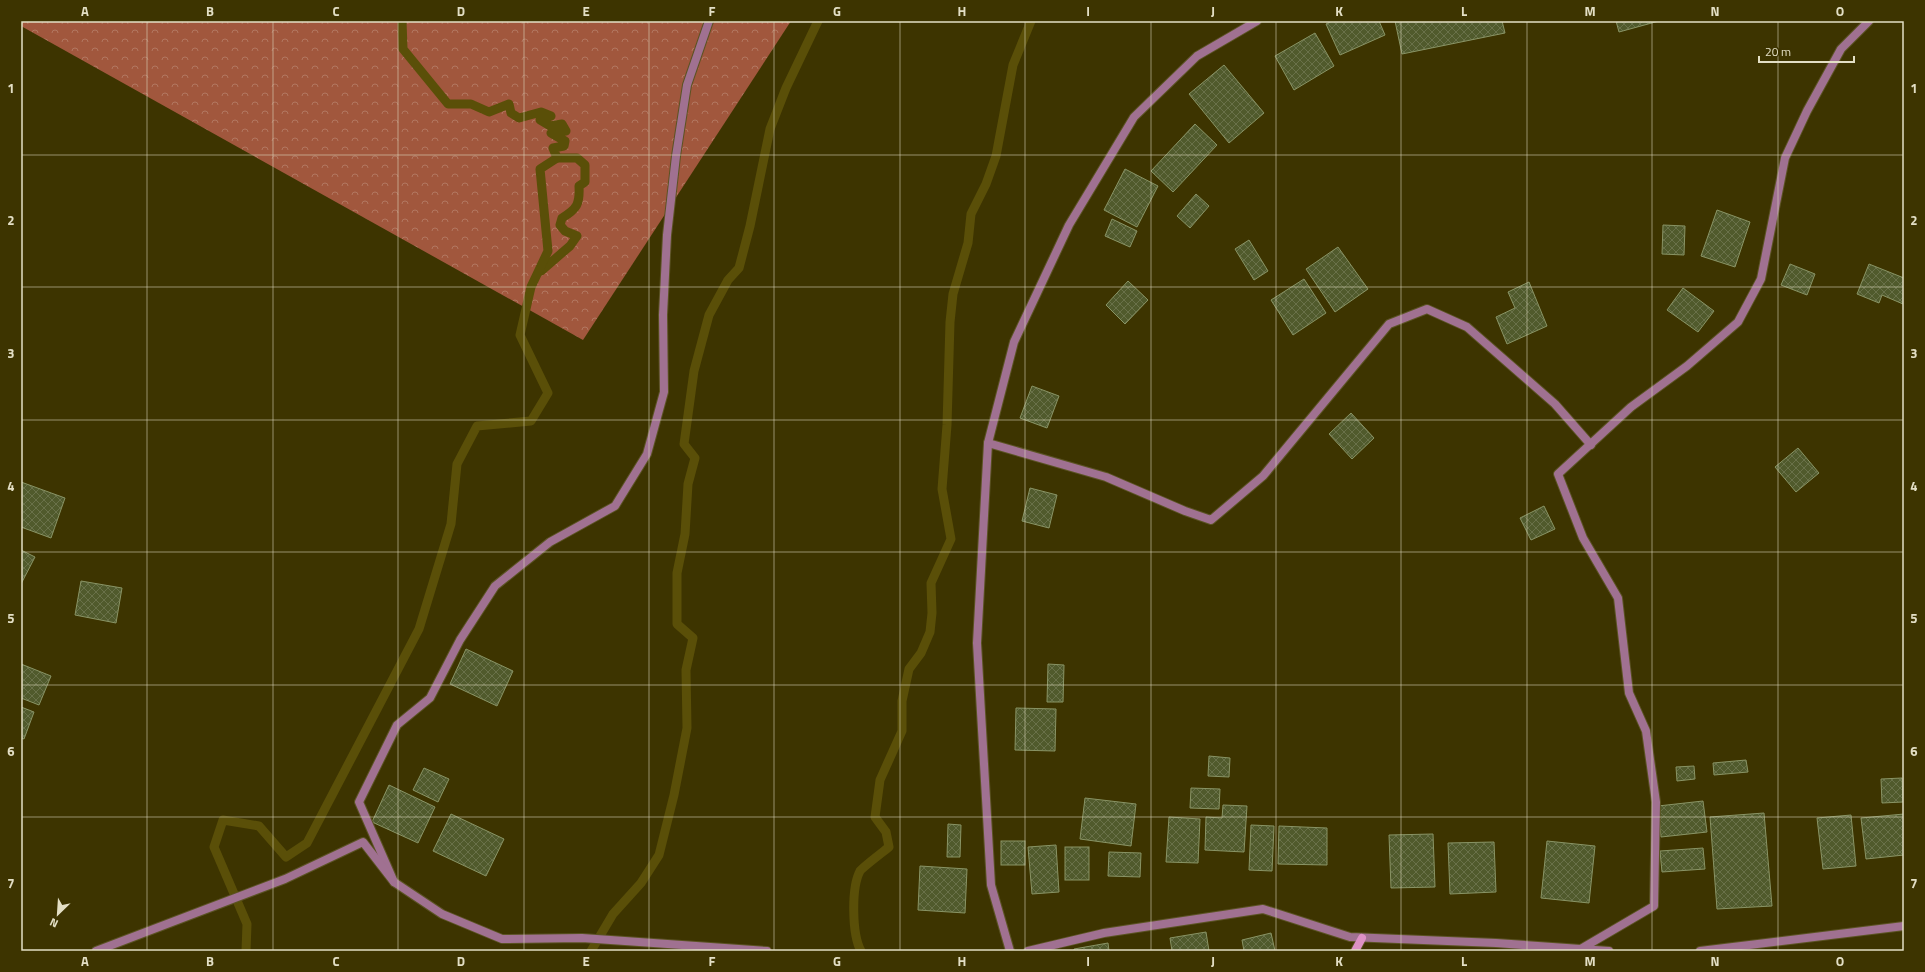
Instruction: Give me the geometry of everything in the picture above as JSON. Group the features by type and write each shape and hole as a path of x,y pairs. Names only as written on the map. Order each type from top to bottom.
{"street":[{"path":"394,882 359,802 397,725 430,698 460,640 495,586 550,542 615,506 647,454 664,392 663,315 667,235 676,156 687,85 709,21"},
{"path":"1010,951 991,885 977,643 988,443 1014,342 1069,225 1134,117 1197,56 1257,21"},
{"path":"1579,950 1654,906 1656,802 1646,731 1629,693 1618,598 1583,538 1558,474 1631,407 1687,366 1738,322 1761,279 1785,158 1807,112 1841,49 1869,21"},
{"path":"988,443 1106,477 1185,511 1211,520 1263,476 1389,324 1427,309 1467,327 1555,404 1591,445"},
{"path":"96,951 285,879 363,842 394,882 442,914 502,938 582,938 767,951"},
{"path":"1028,951 1104,933 1264,909 1350,937 1496,943 1608,951"},
{"path":"1700,951 1904,926"},
{"path":"1355,951 1362,938"}],"green space":[{"path":"21,21 791,21 583,340 21,26"}],"building":[{"path":"1332,21 1379,21 1385,35 1340,55 1326,24"},
{"path":"1395,21 1502,21 1505,33 1402,54"},
{"path":"1616,21 1659,21 1619,32"},
{"path":"1315,33 1334,66 1294,90 1275,56"},
{"path":"1224,65 1264,113 1229,143 1189,94"},
{"path":"1195,124 1217,145 1173,192 1151,171"},
{"path":"1125,169 1158,186 1137,227 1104,210"},
{"path":"1196,194 1209,206 1190,228 1177,216"},
{"path":"1717,210 1750,222 1735,267 1701,256"},
{"path":"1112,219 1137,231 1130,247 1105,236"},
{"path":"1663,225 1685,226 1684,255 1662,254"},
{"path":"1249,240 1268,271 1254,280 1235,249"},
{"path":"1338,247 1368,289 1335,312 1306,269"},
{"path":"1790,264 1815,274 1807,295 1781,285"},
{"path":"1869,264 1904,278 1903,304 1882,295 1879,303 1857,294"},
{"path":"1304,279 1326,313 1293,335 1271,300"},
{"path":"1128,281 1148,300 1125,324 1106,305"},
{"path":"1529,282 1547,326 1507,344 1496,317 1515,308 1508,292"},
{"path":"1683,288 1714,311 1698,332 1667,310"},
{"path":"1032,386 1059,396 1047,428 1020,418"},
{"path":"1351,413 1374,438 1352,459 1329,434"},
{"path":"1798,448 1819,473 1796,492 1775,467"},
{"path":"21,482 65,498 51,538 21,527"},
{"path":"1030,488 1057,495 1049,528 1022,521"},
{"path":"1544,506 1555,529 1531,540 1520,518"},
{"path":"21,550 35,557 21,584"},
{"path":"81,581 122,588 116,623 75,615"},
{"path":"466,649 513,671 497,706 450,684"},
{"path":"21,664 51,676 39,705 21,698"},
{"path":"1048,664 1064,665 1063,702 1047,702"},
{"path":"21,707 34,712 24,739 21,738"},
{"path":"1016,708 1056,709 1055,751 1015,750"},
{"path":"1209,756 1230,758 1229,777 1208,776"},
{"path":"1746,760 1748,772 1714,775 1713,763"},
{"path":"1694,766 1695,779 1677,781 1676,767"},
{"path":"424,768 449,779 438,802 413,790"},
{"path":"1902,778 1903,802 1882,803 1881,779"},
{"path":"389,785 435,807 418,843 372,822"},
{"path":"1191,788 1220,789 1219,809 1190,808"},
{"path":"1085,798 1136,804 1131,846 1080,839"},
{"path":"1703,801 1707,832 1661,837 1658,806"},
{"path":"1223,805 1247,806 1244,852 1205,850 1206,817 1222,818"},
{"path":"1764,813 1772,906 1717,909 1710,817"},
{"path":"451,814 504,839 486,876 433,851"},
{"path":"1904,814 1904,855 1866,859 1861,818"},
{"path":"1851,815 1856,866 1823,869 1817,818"},
{"path":"1169,817 1200,819 1198,863 1166,862"},
{"path":"948,824 961,825 960,857 947,857"},
{"path":"1251,825 1274,826 1272,871 1249,870"},
{"path":"1279,826 1327,828 1327,865 1278,864"},
{"path":"1433,834 1435,887 1391,888 1389,835"},
{"path":"1001,841 1025,841 1025,865 1001,865"},
{"path":"1547,841 1595,846 1589,903 1541,898"},
{"path":"1494,842 1496,892 1450,894 1448,843"},
{"path":"1056,845 1059,892 1032,894 1028,847"},
{"path":"1065,847 1089,847 1089,880 1065,880"},
{"path":"1703,848 1705,869 1662,872 1660,851"},
{"path":"1109,852 1141,853 1140,877 1108,876"},
{"path":"920,866 967,869 965,913 918,910"},
{"path":"1206,932 1209,951 1172,951 1170,938"},
{"path":"1271,933 1275,951 1244,951 1242,940"},
{"path":"1108,943 1109,951 1074,951 1074,949"}],"waterway":[{"path":"246,951 247,924 214,847 223,820 259,826 286,857 307,843 419,629 451,524 457,464 477,426 531,421 548,393 520,335 531,287 548,251 540,169 557,158 553,148 564,146 565,141 551,133 566,131 562,124 550,126 540,120 551,116 541,112 519,118 511,113 509,104 489,112 471,104 448,104 403,49 402,21"},
{"path":"591,951 613,914 641,883 659,855 674,795 687,728 686,670 693,638 677,624 677,573 685,534 688,484 695,458 684,444 694,371 709,315 728,280 739,268 750,226 770,129 786,88 818,21"},
{"path":"861,951 858,944 854,923 855,888 860,871 889,847 886,832 875,817 880,780 902,731 902,701 909,669 921,653 930,632 932,613 931,583 951,539 942,489 947,425 950,322 953,294 968,243 971,214 986,184 996,156 1013,65 1031,21"},
{"path":"541,271 570,246 577,236 565,231 560,225 562,218 574,209 578,202 579,186 585,182 585,165 577,158 557,158"}]}
